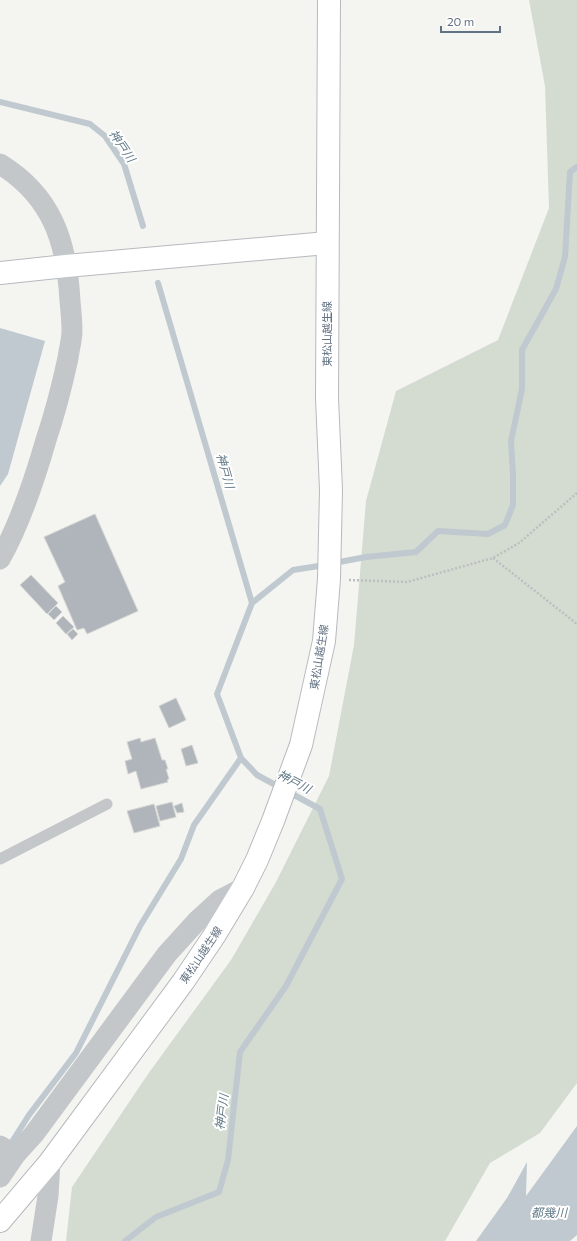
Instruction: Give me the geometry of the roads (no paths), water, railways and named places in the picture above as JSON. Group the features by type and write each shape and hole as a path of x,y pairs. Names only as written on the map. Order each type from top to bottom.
{"main road":[{"name":"東松山越生線","path":"0,1221 50,1162 183,982 214,936 243,888 257,860 301,745 324,640 329,579 331,490 327,398 327,244 329,0"},
{"path":"0,273 327,244"}],"street":[{"path":"0,164 28,186 42,203 53,220 61,242 70,288 72,332 62,389 37,473 8,545 0,559"},
{"path":"0,1177 7,1150 34,1134 167,954 197,921 220,900 243,888"},
{"path":"41,1241 48,1196 50,1162"}],"lane":[{"path":"0,859 107,804"}],"water":[{"path":"0,328 45,341 8,474 0,486"},
{"name":"都幾川","path":"577,1126 577,1235 570,1241 476,1241 507,1198 527,1162 526,1196"}],"waterway":[{"name":"神戸川","path":"0,102 90,124 105,136 124,164 143,226"},
{"path":"334,563 366,557 416,552 438,531 488,534 505,525 513,505 511,441 522,389 522,350 556,289 565,257 570,172 577,167"},
{"name":"神戸川","path":"125,1241 156,1217 219,1192 228,1160 240,1052 286,986 342,879 320,809 257,775 241,758 217,694 252,603 158,283"},
{"path":"252,603 293,570 325,565"},
{"path":"8,1148 29,1115 76,1053 140,926 181,859 194,825 241,758"}]}
